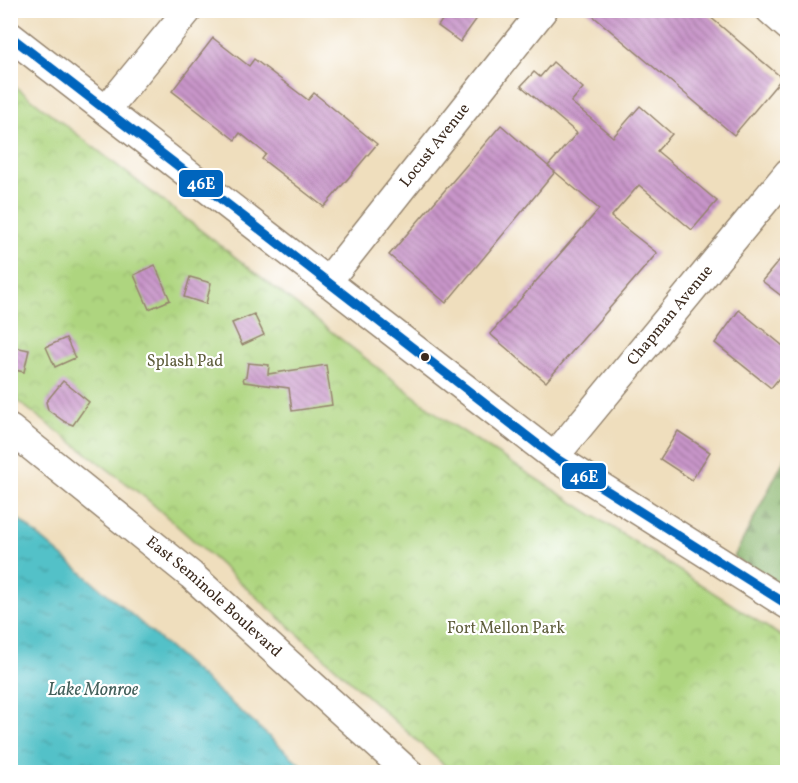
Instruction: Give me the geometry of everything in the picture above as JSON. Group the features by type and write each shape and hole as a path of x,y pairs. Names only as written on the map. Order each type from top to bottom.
{"street":[{"path":"106,110 188,10"},
{"name":"Locust Avenue","path":"327,282 543,10"},
{"path":"770,10 788,26"},
{"path":"10,36 554,457 788,605"},
{"name":"Chapman Avenue","path":"554,457 788,173"},
{"name":"East Seminole Boulevard","path":"10,429 190,575 408,772"}],"green space":[{"name":"Fort Mellon Park","path":"11,83 445,420 787,640 787,772 452,772 147,499 11,396"},
{"path":"787,454 787,591 734,557"}],"water":[{"name":"Lake Monroe","path":"10,512 124,608 309,772 11,772"}],"building":[{"path":"449,10 483,10 460,42 438,26"},
{"path":"586,10 702,10 782,78 734,135"},
{"path":"213,38 249,66 254,59 308,100 314,93 377,144 324,207 262,159 266,154 240,133 235,140 172,91"},
{"path":"553,62 583,88 571,102 613,137 640,106 672,134 657,151 717,201 692,230 639,185 611,217 657,253 546,382 490,334 599,209 548,166 577,133 521,86 534,72 540,77"},
{"path":"501,125 555,172 446,303 389,255"},
{"path":"788,250 788,301 762,281"},
{"path":"155,265 170,300 149,309 134,275"},
{"path":"190,277 211,283 206,304 184,297"},
{"path":"739,310 788,350 788,367 771,388 715,343"},
{"path":"254,314 264,335 242,345 232,323"},
{"path":"66,338 75,358 55,367 46,347"},
{"path":"10,346 29,350 24,372 10,369"},
{"path":"248,363 269,365 268,374 326,365 332,405 292,411 289,388 244,382 243,378 246,377"},
{"path":"63,381 89,402 73,425 48,410 46,402"},
{"path":"678,431 710,452 692,480 660,459"}],"transit line":[{"name":"46E","path":"10,36 554,457 788,605"}],"park label":[{"name":"Splash Pad","path":"185,362"}]}
